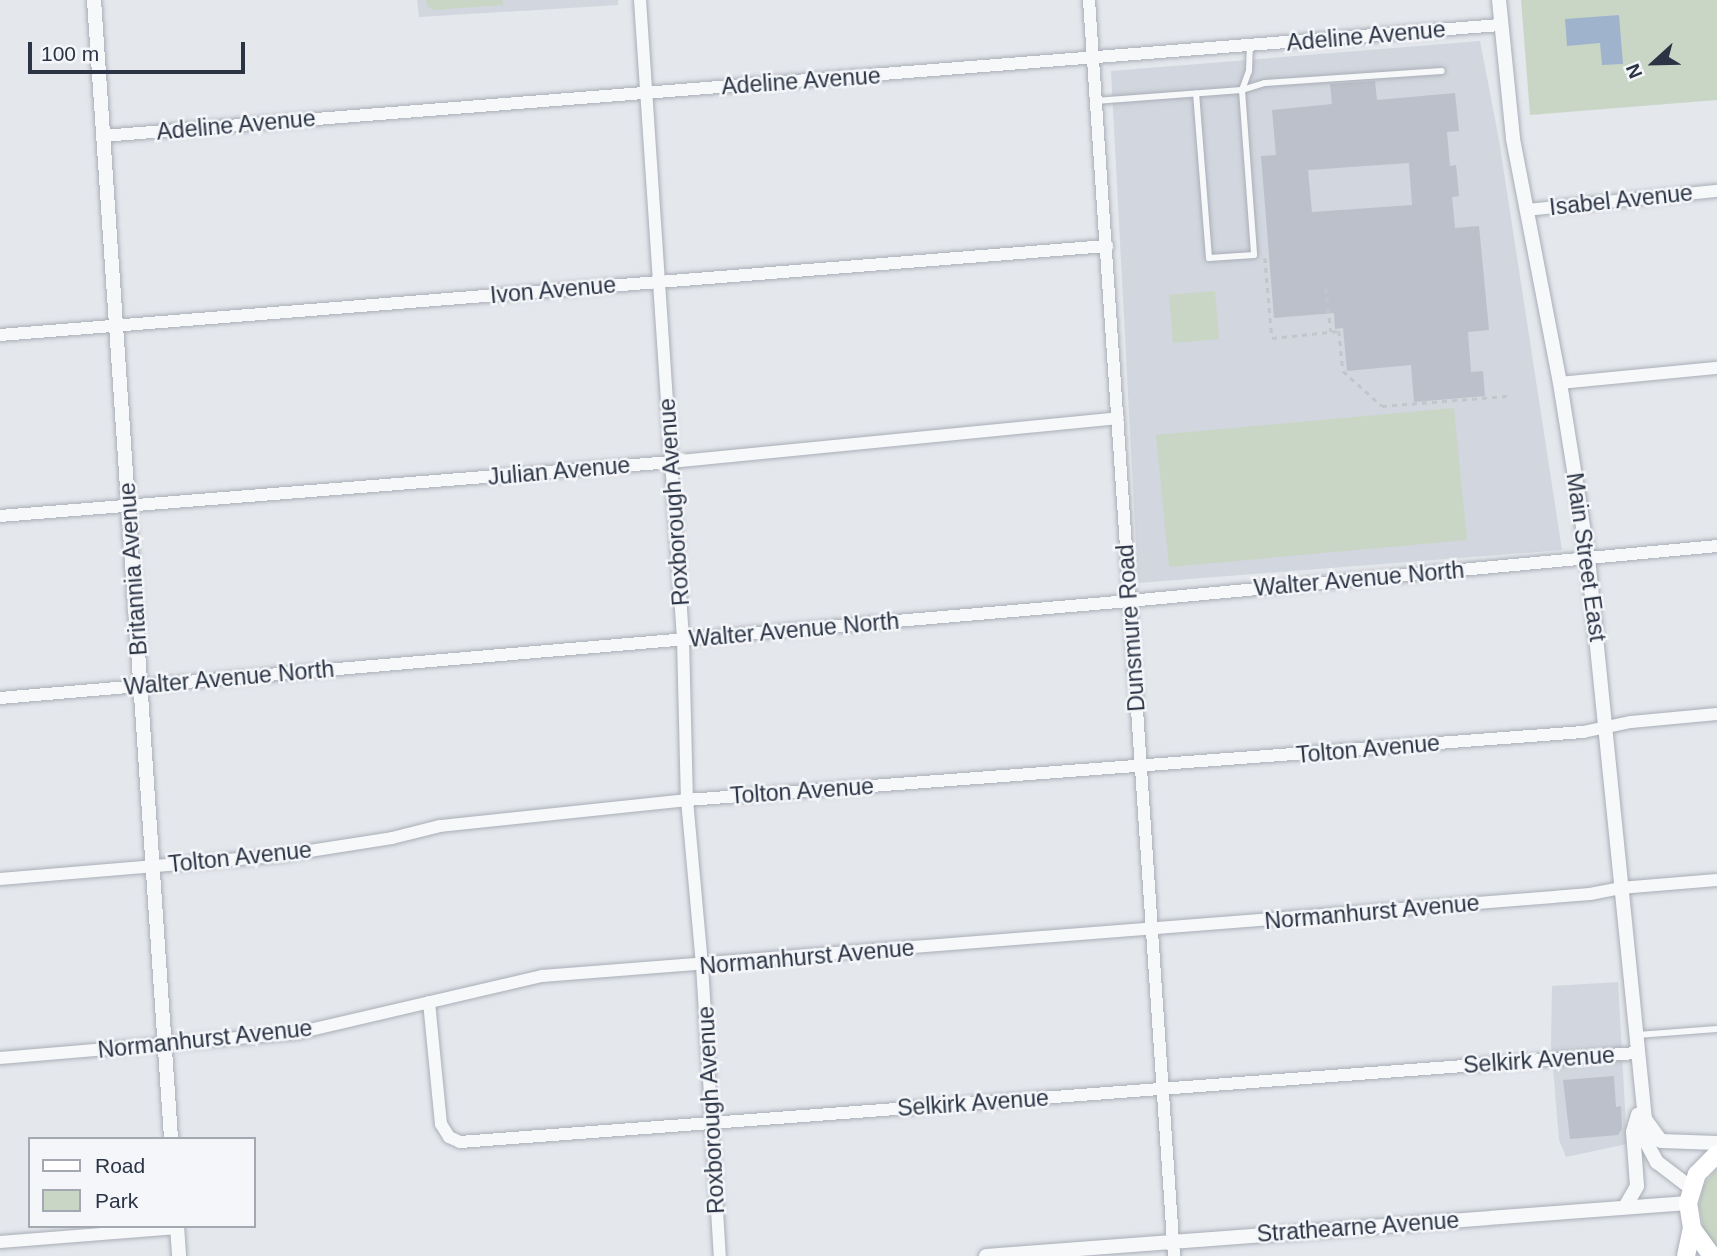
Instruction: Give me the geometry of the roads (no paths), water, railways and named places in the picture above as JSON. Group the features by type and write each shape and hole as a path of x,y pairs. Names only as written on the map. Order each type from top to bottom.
{"main road":[{"path":"1686,1256 1692,1228 1689,1196 1697,1174 1717,1154"},
{"path":"1692,1228 1712,1256"}],"street":[{"name":"Britannia Avenue","path":"94,0 141,686 150,867 171,1137"},
{"name":"Roxborough Avenue","path":"640,0 683,639 687,800 702,965 720,1256"},
{"name":"Dunsmure Road","path":"1088,0 1107,246 1173,1249"},
{"name":"Main Street East","path":"1499,0 1507,100 1560,383 1588,558 1608,727 1620,888 1645,1119 1643,1136 1649,1151 1689,1196"},
{"name":"Adeline Avenue","path":"102,136 1500,25"},
{"name":"Isabel Avenue","path":"1526,210 1717,191"},
{"name":"Ivon Avenue","path":"0,335 1107,246"},
{"path":"1560,383 1717,368"},
{"name":"Julian Avenue","path":"0,516 671,462 1118,418"},
{"name":"Walter Avenue North","path":"0,698 1129,601 1717,546"},
{"name":"Tolton Avenue","path":"0,879 284,855 393,838 440,826 687,800 1140,768 1569,733 1717,714"},
{"name":"Normanhurst Avenue","path":"0,1058 297,1033 542,976 1590,894 1620,888 1717,880"},
{"name":"Selkirk Avenue","path":"429,1002 441,1124 447,1135 454,1140 712,1123 1636,1052"},
{"path":"1625,1207 1637,1186 1633,1132 1643,1100"},
{"path":"1645,1119 1661,1141 1717,1143"},
{"name":"Strathearne Avenue","path":"986,1256 1173,1249 1625,1207 1689,1196"},
{"path":"0,1241 164,1228"},
{"path":"177,1228 179,1256"}],"lane":[{"path":"1196,94 1209,258 1254,256 1242,90 1249,71 1250,46"},
{"path":"1096,101 1242,90 1265,83 1442,71"},
{"path":"1635,1035 1717,1029"}],"water":[{"path":"1619,15 1623,64 1602,65 1600,43 1567,46 1565,19"}]}
